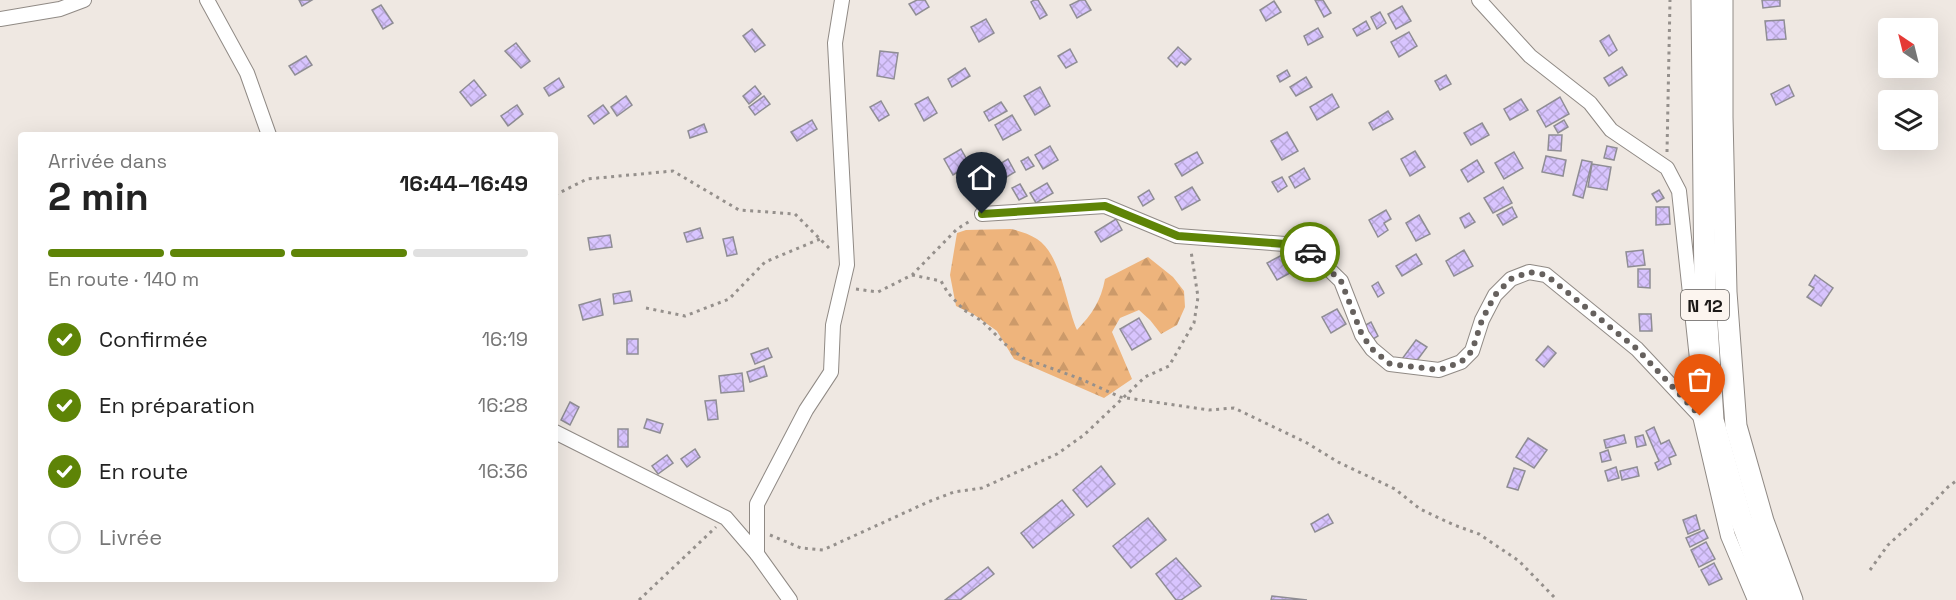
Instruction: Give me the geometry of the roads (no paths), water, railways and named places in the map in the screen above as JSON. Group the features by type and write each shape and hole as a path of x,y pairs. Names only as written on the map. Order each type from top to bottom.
{"main road":[{"name":"N 12","path":"1702,0 1707,418 1742,522 1772,600"},
{"name":"N 12","path":"1722,0 1726,292 1736,426 1763,521 1792,600"}],"street":[{"path":"0,19 60,9 84,0"},
{"path":"207,0 247,73 268,132"},
{"path":"757,554 757,504 806,410 831,372 833,325 847,265 835,44 842,0"},
{"path":"1479,0 1530,56 1590,103 1611,130 1667,168 1679,191 1701,396 1728,536 1755,600"},
{"path":"982,214 1105,206 1178,236 1285,244 1311,252 1341,281 1362,335 1372,349 1390,364 1439,370 1461,362 1472,351 1482,320 1495,295 1511,279 1529,272 1546,275 1637,349 1707,418"},
{"path":"558,434 726,518 757,554 790,600"}]}
